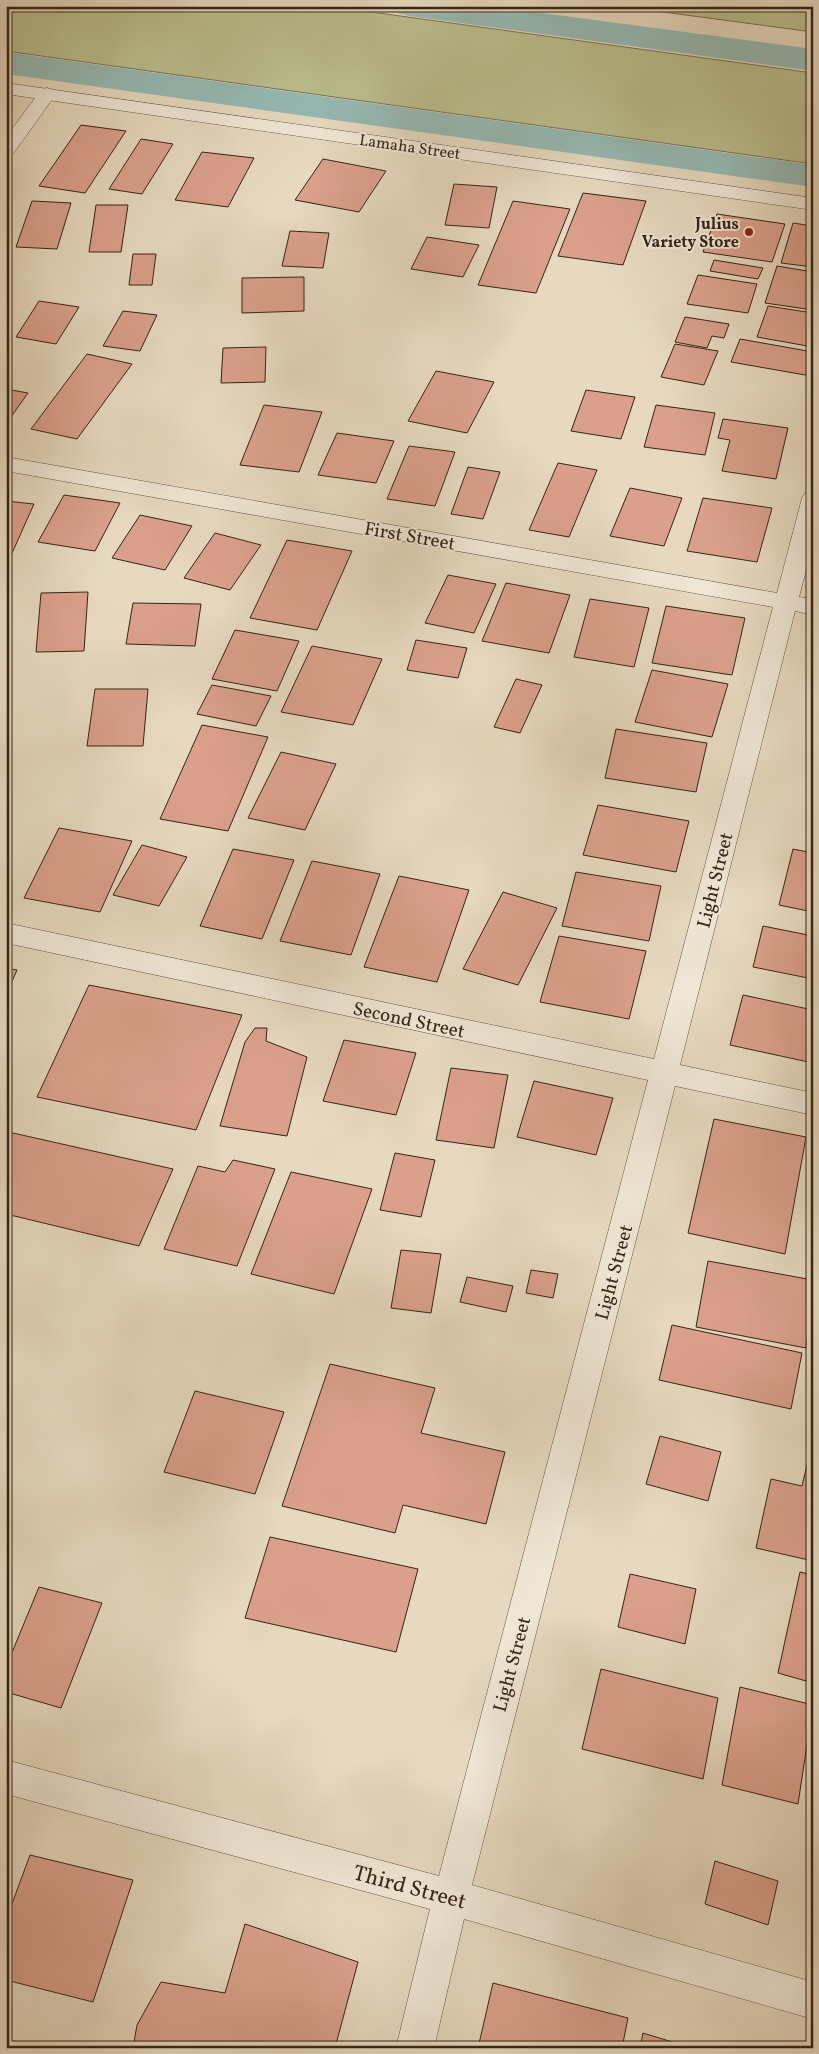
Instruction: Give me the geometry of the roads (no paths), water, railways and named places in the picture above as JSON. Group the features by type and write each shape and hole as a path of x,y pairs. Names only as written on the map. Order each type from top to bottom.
{"street":[{"name":"Lamaha Street","path":"6,88 813,204"},
{"path":"6,150 47,94"},
{"name":"First Street","path":"6,464 799,605"},
{"name":"Light Street","path":"415,2048 451,1896 664,1072 799,605 813,498"},
{"name":"Second Street","path":"6,933 813,1104"},
{"name":"Third Street","path":"6,1777 451,1896 813,2000"}],"waterway":[{"path":"410,6 813,60"},
{"path":"6,63 813,176"}],"place":[{"name":"Julius Variety Store","path":"749,232"}]}
